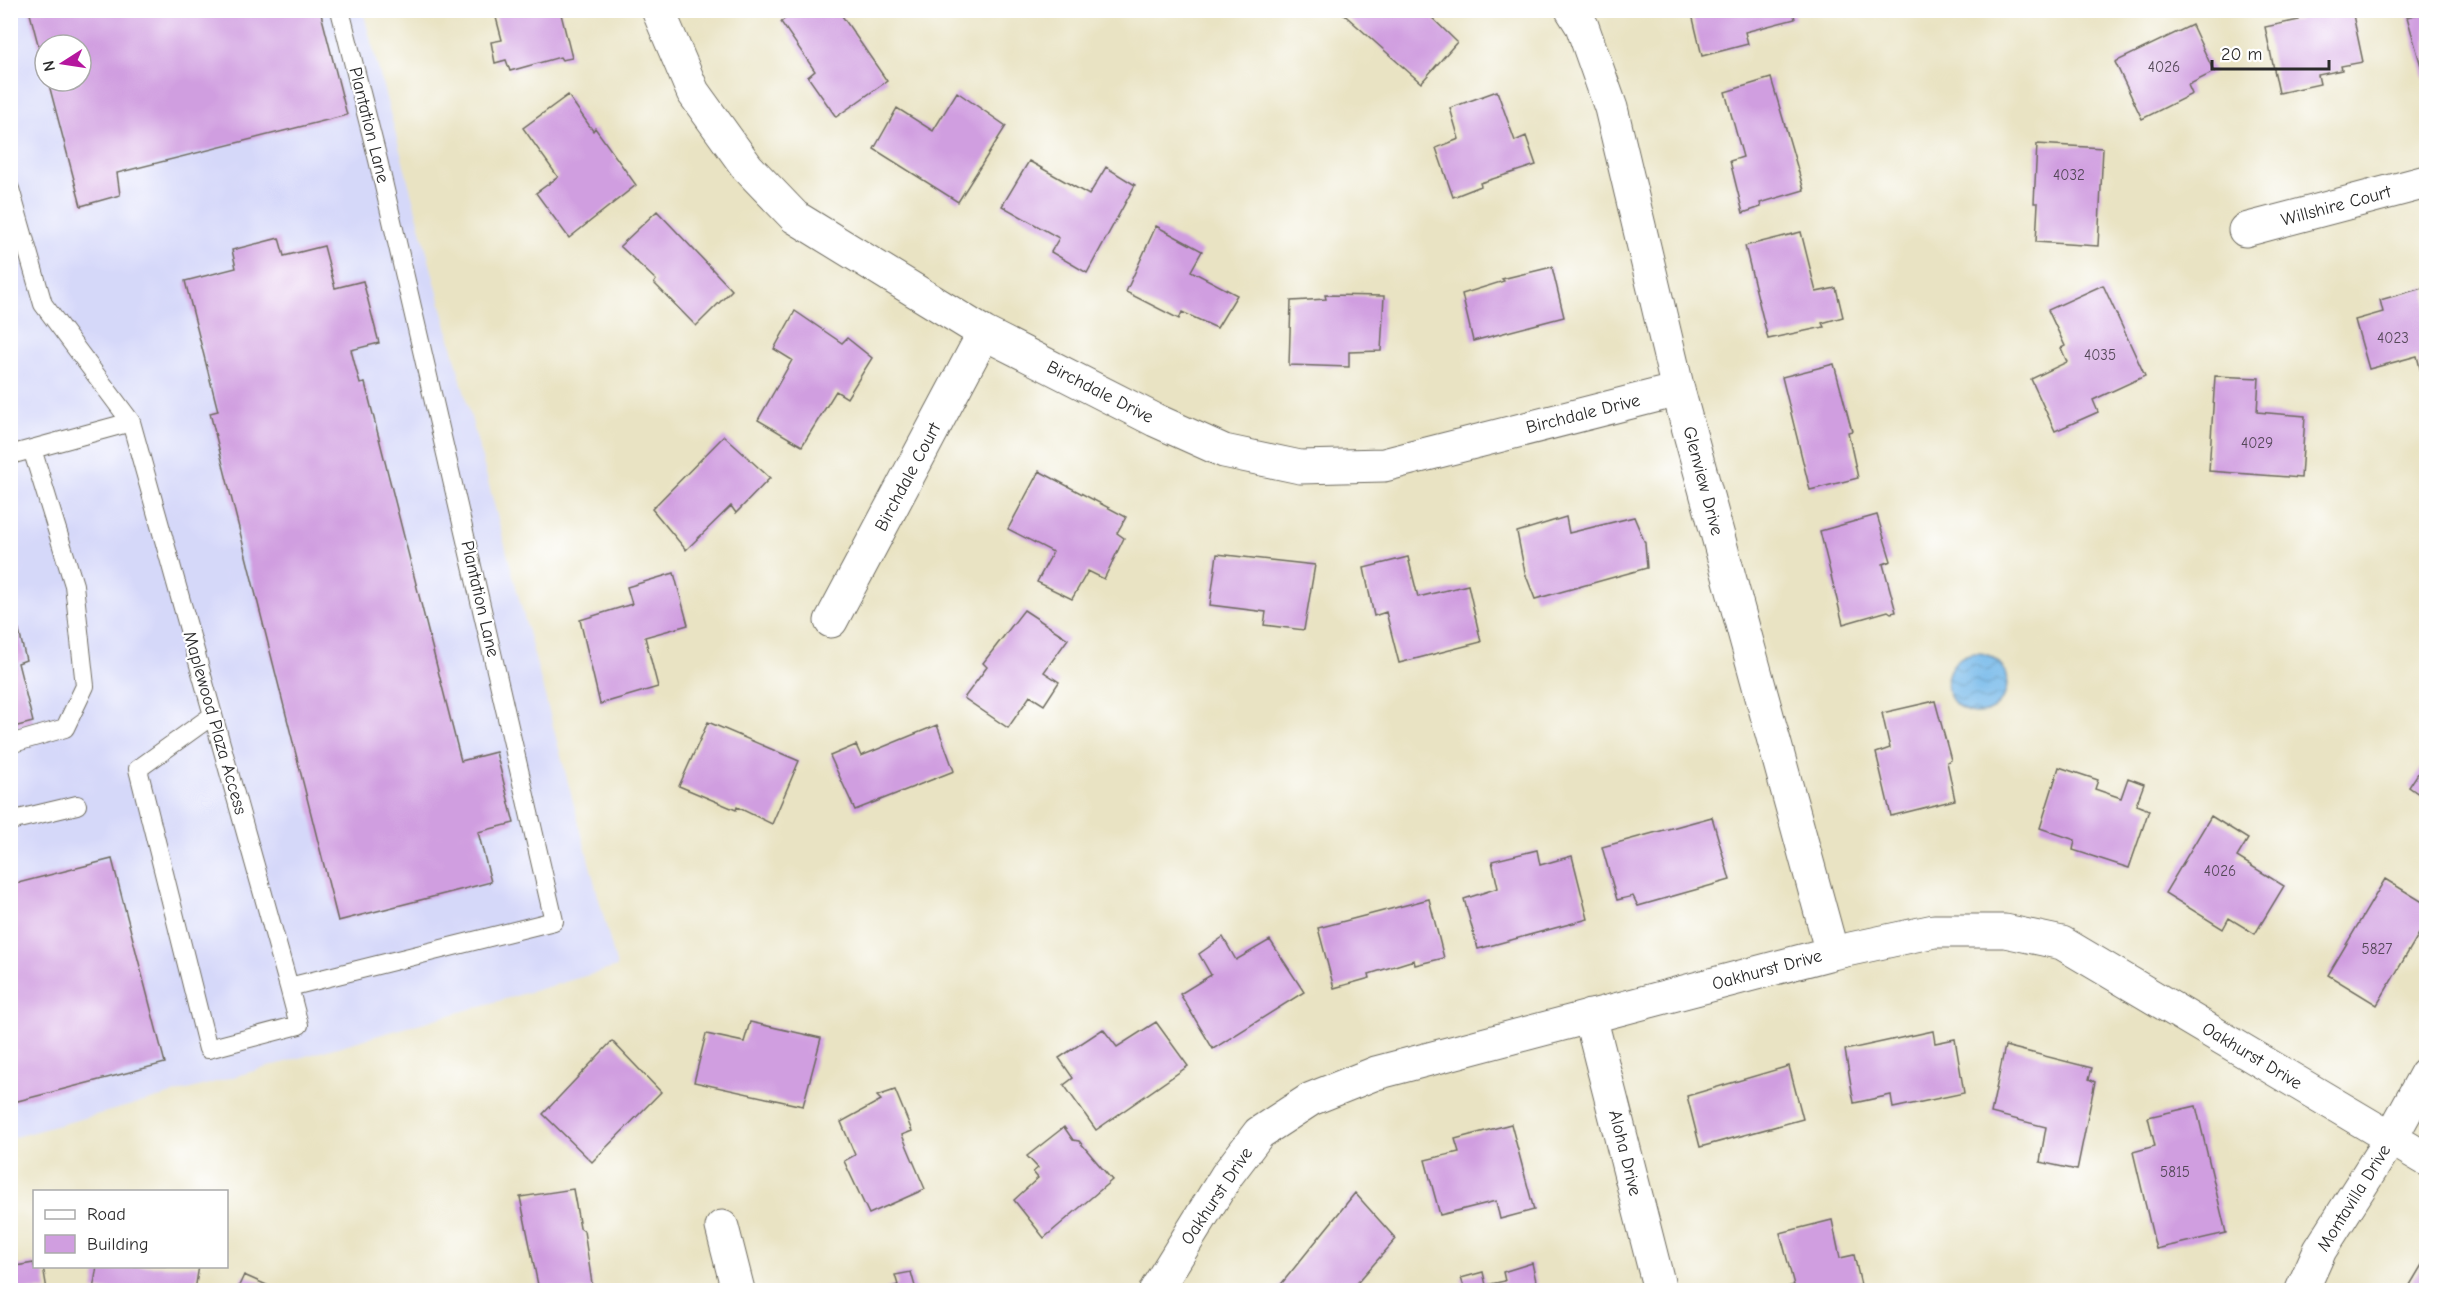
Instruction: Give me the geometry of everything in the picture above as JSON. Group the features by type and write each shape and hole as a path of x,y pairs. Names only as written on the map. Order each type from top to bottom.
{"street":[{"name":"Birchdale Drive","path":"658,10 693,92 747,167 795,217 984,333 1155,420 1224,451 1300,467 1384,465 1678,390"},
{"name":"Glenview Drive","path":"1572,10 1582,26 1611,108 1678,390 1832,953"},
{"name":"Willshire Court","path":"2245,230 2427,182"},
{"name":"Birchdale Court","path":"831,621 984,333"},
{"name":"Oakhurst Drive","path":"1156,1290 1227,1175 1259,1133 1311,1099 1376,1073 1832,953 1934,931 2005,931 2062,943 2427,1159"},
{"name":"Aloha Drive","path":"1590,1016 1660,1290"},
{"name":"Montavilla Drive","path":"2302,1290 2320,1250 2391,1138 2427,1074"},
{"path":"722,1227 738,1290"}],"lane":[{"name":"Plantation Lane","path":"289,987 554,921 378,160 340,10"},
{"name":"Maplewood Plaza Access","path":"10,189 43,304 131,422 213,715 289,987 299,1024 208,1049 138,769 213,715"},
{"path":"10,455 131,422"},
{"path":"10,744 65,728 85,686 74,585 32,449"},
{"path":"10,821 77,805"}],"shaded area":[{"path":"11,11 363,11 617,967 11,1138"}],"water":[{"path":"1977,653 1998,662 2007,683 1998,704 1977,713 1956,704 1947,683 1956,662"}],"building":[{"path":"29,10 320,10 347,115 117,173 120,195 81,206 51,93 93,93 93,33 35,33"},
{"path":"494,10 560,10 572,58 562,60 560,57 510,71 506,60 495,63 491,42 502,40"},
{"path":"796,10 838,10 887,81 836,117 808,77 815,71 781,22"},
{"path":"1339,10 1424,10 1457,42 1421,83"},
{"path":"1691,10 1793,10 1795,19 1745,32 1748,44 1702,56"},
{"path":"2318,10 2352,10 2363,62 2341,66 2342,70 2318,75 2320,84 2279,93 2265,27 2299,20 2298,15"},
{"path":"2426,12 2426,80 2425,80 2407,17"},
{"path":"2192,25 2214,72 2188,85 2192,94 2142,119 2115,62"},
{"path":"1771,78 1804,190 1760,203 1761,207 1743,213 1730,161 1743,157 1725,92"},
{"path":"1497,91 1515,141 1526,136 1536,165 1480,183 1481,186 1453,197 1436,148 1459,139 1450,108"},
{"path":"957,92 1006,126 958,202 874,149 897,108 933,131"},
{"path":"568,95 636,185 569,238 536,193 558,177 523,128"},
{"path":"2037,144 2103,148 2098,246 2036,242 2038,203 2034,203"},
{"path":"1029,161 1089,195 1106,167 1135,185 1087,273 1051,252 1059,238 1002,206"},
{"path":"657,211 732,290 696,326 654,283 656,280 620,246"},
{"path":"1156,226 1202,251 1191,271 1237,295 1217,328 1182,312 1179,319 1126,292"},
{"path":"1801,232 1816,292 1836,288 1843,317 1822,323 1824,327 1768,339 1745,246"},
{"path":"279,238 284,256 324,246 335,288 363,281 379,343 351,350 360,384 365,383 461,761 496,752 514,823 478,832 491,882 338,921 210,413 218,411 185,281 236,268 232,250"},
{"path":"1552,267 1564,317 1473,341 1462,294 1504,281 1502,279"},
{"path":"2103,285 2145,376 2093,400 2098,412 2055,431 2031,379 2067,362 2061,348 2065,346 2048,310"},
{"path":"2426,287 2426,370 2421,372 2417,356 2369,369 2355,320 2383,312 2380,300"},
{"path":"1325,295 1384,296 1381,351 1349,352 1349,367 1289,365 1291,301 1326,299"},
{"path":"795,311 842,343 847,338 872,358 847,398 836,391 802,446 758,420 792,360 774,349"},
{"path":"1834,364 1852,431 1848,432 1858,478 1810,490 1782,377"},
{"path":"2215,376 2259,378 2257,412 2305,416 2301,478 2209,471"},
{"path":"724,436 770,478 736,513 731,506 686,550 652,509"},
{"path":"1039,471 1126,517 1117,533 1124,538 1104,579 1088,571 1072,599 1037,582 1053,552 1008,529"},
{"path":"1877,515 1891,561 1883,564 1896,612 1888,611 1843,624 1820,531"},
{"path":"1566,517 1569,533 1634,517 1645,543 1647,568 1535,599 1525,573 1517,532"},
{"path":"1217,554 1315,565 1304,630 1264,625 1266,612 1210,605"},
{"path":"1408,557 1418,597 1468,585 1481,642 1399,663 1386,612 1374,616 1364,568"},
{"path":"674,573 688,625 645,637 658,687 600,704 580,620 632,604 627,587"},
{"path":"1024,610 1068,639 1044,672 1059,682 1044,705 1030,696 1008,728 964,698 987,667 983,663"},
{"path":"18,627 26,660 18,663 33,722 10,728 10,629"},
{"path":"1935,701 1951,760 1947,762 1955,800 1891,816 1876,753 1890,748 1882,713"},
{"path":"708,722 799,761 772,824 737,807 736,810 679,786"},
{"path":"937,725 954,771 855,810 830,756 856,745 861,756"},
{"path":"2426,761 2426,799 2409,787"},
{"path":"2059,767 2098,780 2095,789 2121,798 2128,778 2144,784 2136,805 2149,810 2129,868 2073,850 2075,840 2040,828"},
{"path":"2211,816 2248,839 2237,857 2284,886 2255,934 2229,918 2223,929 2165,893"},
{"path":"1712,817 1730,880 1638,906 1633,896 1617,900 1602,847"},
{"path":"1537,850 1540,865 1572,856 1588,919 1478,949 1464,899 1498,888 1492,861"},
{"path":"112,859 165,1063 10,1103 10,885"},
{"path":"2385,879 2426,904 2426,922 2377,1005 2328,975"},
{"path":"1429,899 1444,958 1415,965 1414,960 1369,974 1370,978 1334,988 1318,928"},
{"path":"1223,937 1236,960 1270,940 1304,992 1213,1049 1180,994 1211,975 1199,954"},
{"path":"750,1022 821,1038 803,1106 694,1082 706,1034 744,1042"},
{"path":"1156,1022 1188,1066 1096,1130 1064,1085 1073,1078 1059,1058 1103,1029 1117,1047"},
{"path":"1933,1031 1935,1043 1955,1039 1964,1093 1893,1108 1891,1095 1854,1103 1845,1050"},
{"path":"612,1041 661,1092 592,1162 543,1114"},
{"path":"2005,1046 2092,1068 2089,1079 2095,1082 2077,1170 2040,1162 2046,1127 1991,1113"},
{"path":"1789,1066 1803,1119 1700,1147 1687,1096"},
{"path":"895,1090 912,1131 902,1135 925,1189 869,1214 844,1161 855,1155 841,1122 881,1100 877,1096"},
{"path":"2196,1106 2226,1233 2156,1249 2133,1152 2155,1146 2148,1117"},
{"path":"1511,1124 1534,1210 1500,1219 1496,1201 1440,1215 1425,1160 1459,1152 1455,1139"},
{"path":"1064,1127 1073,1140 1079,1141 1112,1180 1044,1238 1014,1200 1038,1178 1033,1172 1038,1168 1027,1156"},
{"path":"573,1189 580,1228 584,1231 593,1290 539,1290 520,1197"},
{"path":"1355,1193 1396,1239 1351,1290 1280,1290 1278,1288"},
{"path":"1832,1220 1840,1258 1854,1255 1861,1285 1847,1288 1848,1290 1777,1290 1794,1285 1780,1233"},
{"path":"2426,1258 2426,1290 2407,1290"},
{"path":"33,1263 33,1268 43,1268 47,1290 10,1290 10,1267"},
{"path":"1532,1263 1538,1290 1465,1290 1461,1278 1483,1272 1486,1285 1505,1281 1503,1272"},
{"path":"97,1268 199,1268 195,1290 93,1290"},
{"path":"911,1272 916,1290 882,1290 898,1285 895,1275"},
{"path":"244,1275 278,1290 237,1290"}]}
